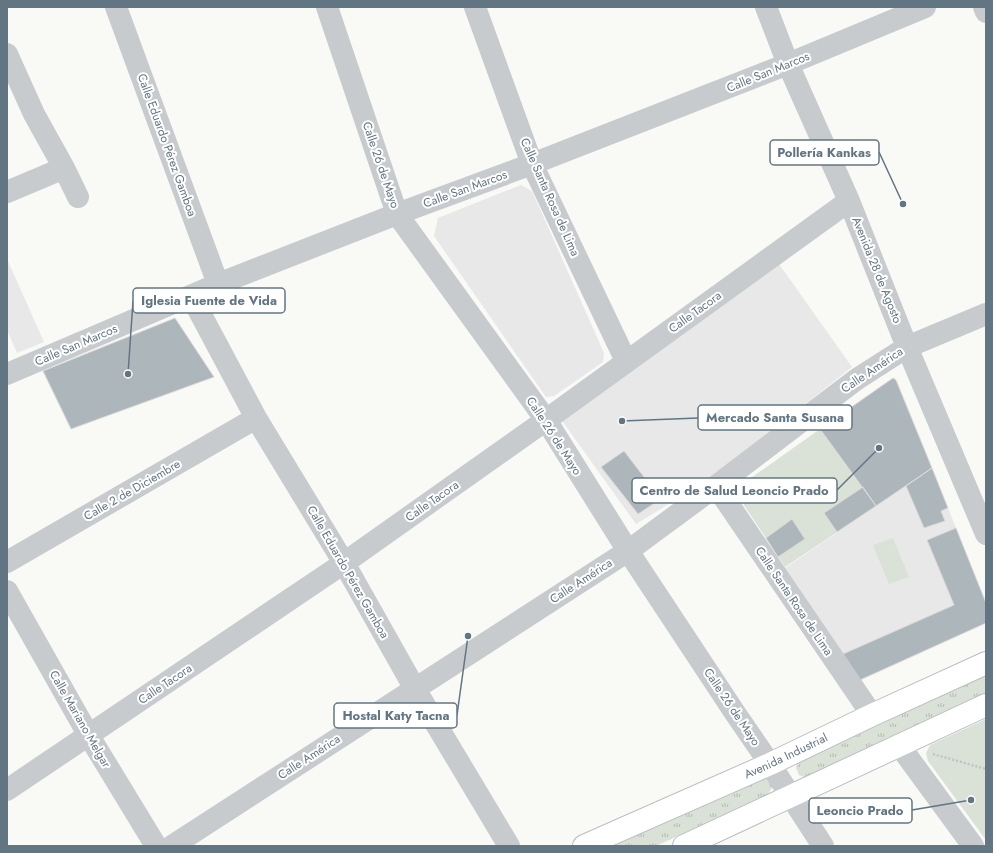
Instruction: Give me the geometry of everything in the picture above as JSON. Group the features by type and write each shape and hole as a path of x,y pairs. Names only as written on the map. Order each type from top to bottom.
{"main road":[{"name":"Avenida Industrial","path":"584,846 770,764 986,663"},
{"path":"684,846 986,705"}],"street":[{"name":"Calle Eduardo Pérez Gamboa","path":"116,7 218,284"},
{"name":"Calle 26 de Mayo","path":"327,7 397,214 546,420 628,550 823,846"},
{"name":"Calle Santa Rosa de Lima","path":"475,7 532,164 626,362"},
{"name":"Avenida 28 de Agosto","path":"766,7 788,64 849,202 907,347 986,534"},
{"name":"Calle San Marcos","path":"7,374 218,284 788,64 926,7"},
{"path":"984,7 986,12"},
{"path":"7,54 34,114 64,168 78,197"},
{"path":"7,192 64,168"},
{"name":"Calle Tacora","path":"7,790 344,563 849,202"},
{"name":"Calle Eduardo Pérez Gamboa","path":"191,296 256,418 344,563 415,689 509,846"},
{"name":"Calle América","path":"172,846 628,550 716,486 857,379 907,347 986,314"},
{"name":"Calle 2 de Diciembre","path":"7,562 256,418"},
{"name":"Calle Santa Rosa de Lima","path":"716,486 872,715"},
{"name":"Calle Mariano Melgar","path":"7,591 89,736 156,846"},
{"path":"900,746 974,846"}],"path":[{"path":"933,754 937,750"},
{"path":"933,754 936,760"},
{"path":"933,754 986,769"}],"shaded area":[{"path":"521,185 532,191 604,353 603,362 554,396 546,397 434,236 438,218"},
{"path":"7,259 44,342 17,353 7,330"},
{"path":"779,264 852,367 713,477 636,524 560,418"},
{"path":"932,468 986,603 860,680 785,568"}],"green space":[{"path":"820,429 876,506 785,567 734,490"},
{"path":"893,538 909,577 889,584 873,545"},
{"path":"986,673 986,693 806,778 799,775 796,768 799,761"},
{"path":"986,719 986,840 928,761 926,753 930,745"},
{"path":"761,775 769,778 773,786 767,796 656,846 609,846"}],"building":[{"path":"175,318 214,377 71,429 43,371"},
{"path":"893,378 896,380 932,468 876,506 820,429"},
{"path":"624,451 661,499 638,514 601,467"},
{"path":"932,468 948,508 941,511 945,521 924,528 906,486"},
{"path":"863,487 876,506 837,532 824,513"},
{"path":"792,519 805,539 778,557 766,538"},
{"path":"956,528 986,603 986,623 860,680 843,654 954,605 927,540"}],"place":[{"name":"Pollería Kankas","path":"903,204"},
{"name":"Iglesia Fuente de Vida","path":"128,374"},
{"name":"Mercado Santa Susana","path":"622,421"},
{"name":"Centro de Salud Leoncio Prado","path":"879,448"},
{"name":"Hostal Katy Tacna","path":"468,636"},
{"name":"Leoncio Prado","path":"971,800"}]}
